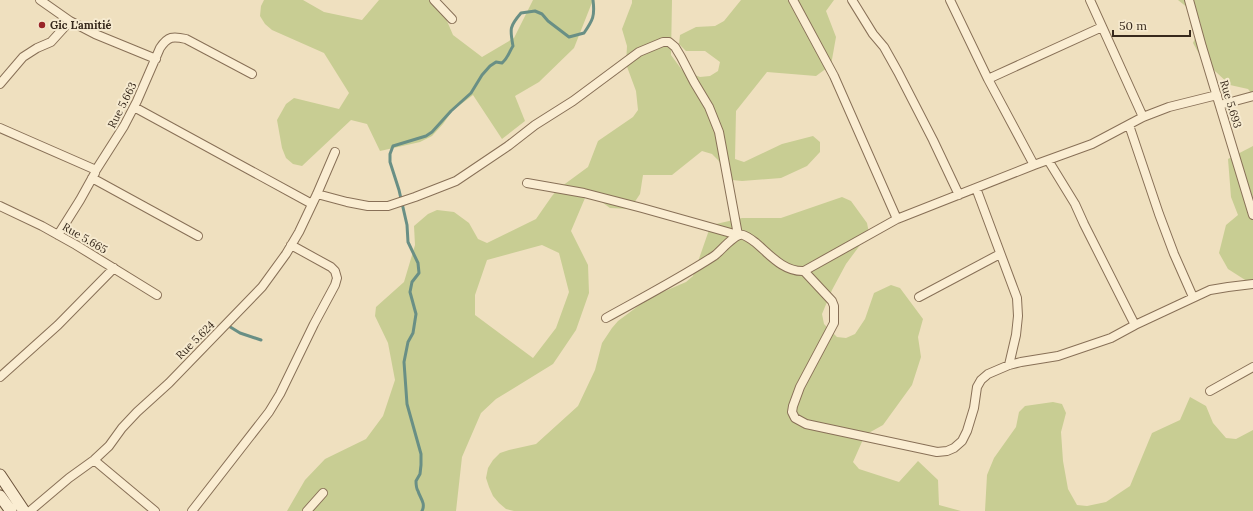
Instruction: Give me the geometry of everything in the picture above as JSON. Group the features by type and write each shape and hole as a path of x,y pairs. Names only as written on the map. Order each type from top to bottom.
{"street":[{"path":"40,0 70,21 96,34 156,59"},
{"path":"434,0 452,19"},
{"path":"793,0 834,76 897,219"},
{"path":"852,0 873,34 884,47 898,72 959,195"},
{"path":"1090,0 1143,117"},
{"name":"Rue 5.693","path":"1189,0 1253,214"},
{"path":"951,2 988,79 1034,165"},
{"path":"0,84 23,57 51,42 70,21"},
{"path":"988,79 1102,27"},
{"name":"Rue 5.663","path":"58,235 124,126 165,41 176,37 186,40 252,74"},
{"path":"317,194 368,206 388,206 456,181 535,125 573,101 639,52 663,42 669,42 675,47 709,107 719,132 738,235"},
{"path":"527,183 584,193 738,235 743,235 790,269 797,271 804,270 897,219 1034,165 1092,144 1143,117 1169,107 1217,95"},
{"path":"1220,105 1253,96"},
{"path":"134,107 312,204"},
{"path":"1130,124 1159,214 1174,254 1193,297"},
{"path":"0,128 94,174 198,236"},
{"name":"Rue 5.624","path":"30,511 69,478 94,460 109,446 122,428 137,412 169,383 262,287 299,232 335,152"},
{"path":"1048,160 1075,204 1135,325"},
{"path":"976,188 1017,298 1018,316 1016,335 1009,365"},
{"name":"Rue 5.665","path":"0,206 58,235 157,295"},
{"path":"606,318 715,255 738,235"},
{"path":"192,511 269,412 280,394 335,285 337,278 331,267 291,245"},
{"path":"919,297 1000,254"},
{"path":"0,377 58,325 114,268"},
{"path":"804,270 832,301 834,306 834,323 800,387 792,412 795,418 806,424 937,452 948,451 962,441 967,431 974,408 977,387 981,380 988,374 1009,365 1058,356 1112,338 1135,325 1210,290 1253,284"},
{"path":"1210,391 1253,367"},
{"path":"94,460 155,511"},
{"path":"0,475 24,511"},
{"path":"307,511 322,493"},
{"path":"0,496 11,511"}],"green space":[{"path":"264,0 303,0 324,12 362,20 379,0 438,0 453,35 482,57 514,38 533,0 593,0 574,48 539,82 515,96 525,121 502,139 473,95 452,111 432,136 420,142 380,151 367,124 351,120 302,166 293,164 286,158 282,148 277,120 286,104 294,98 339,109 349,93 324,53 272,30 265,24 260,16 261,6"},
{"path":"632,0 672,0 671,55 682,70 700,77 710,76 718,71 720,62 705,51 686,51 679,44 680,35 696,27 715,26 724,21 741,0 834,0 826,11 836,37 831,65 816,76 767,72 736,111 735,159 744,162 782,144 813,136 820,142 820,152 807,166 781,178 742,181 732,180 712,154 702,151 672,175 643,175 640,194 630,209 610,208 595,197 585,198 571,231 588,265 589,293 576,330 553,364 496,399 481,413 462,457 456,511 287,511 305,480 325,459 366,439 383,416 395,380 388,343 375,316 376,307 404,282 415,245 414,226 428,214 437,210 454,212 469,223 478,239 487,243 536,219 558,189 588,167 598,141 633,117 638,110 636,91 626,64 627,46 622,29","holes":["542,245 559,253 569,292 556,328 533,358 475,315 475,295 487,260"]},
{"path":"1178,0 1253,0 1253,95 1248,89 1230,85 1202,59 1193,43 1201,25 1198,16"},
{"path":"1253,146 1253,285 1228,269 1219,253 1226,225 1238,215 1231,197 1228,159"},
{"path":"842,197 851,201 867,223 869,233 846,264 832,290 822,314 824,324 837,337 846,338 855,334 865,319 874,293 891,285 900,288 923,319 918,337 921,357 912,385 883,425 865,435 853,462 859,469 899,482 918,461 938,480 939,505 961,511 514,511 506,509 499,503 493,496 486,478 488,468 493,460 500,453 536,444 578,406 595,370 602,343 612,328 618,321 649,298 686,282 693,276 709,230 716,224 742,218 781,218"},
{"path":"1190,397 1206,406 1213,423 1226,438 1236,439 1253,430 1253,511 985,511 987,475 994,458 1016,427 1019,412 1025,406 1053,402 1062,404 1066,413 1061,432 1063,461 1068,489 1077,505 1087,506 1106,502 1130,486 1152,433 1180,420"}],"waterway":[{"path":"422,511 423,503 417,489 416,482 420,474 421,454 407,404 404,362 408,342 413,333 416,314 410,292 412,282 419,273 418,263 408,242 407,225 399,190 390,162 390,154 393,146 426,136 432,132 451,111 471,93 482,75 490,66 496,62 502,63 504,61 513,46 511,32 512,25 521,13 535,11 542,14 548,21 569,37 584,33 587,29 594,10 593,0"},
{"path":"227,325 240,333 261,340"}],"place":[{"name":"Gic L'amitié","path":"42,25"}]}
